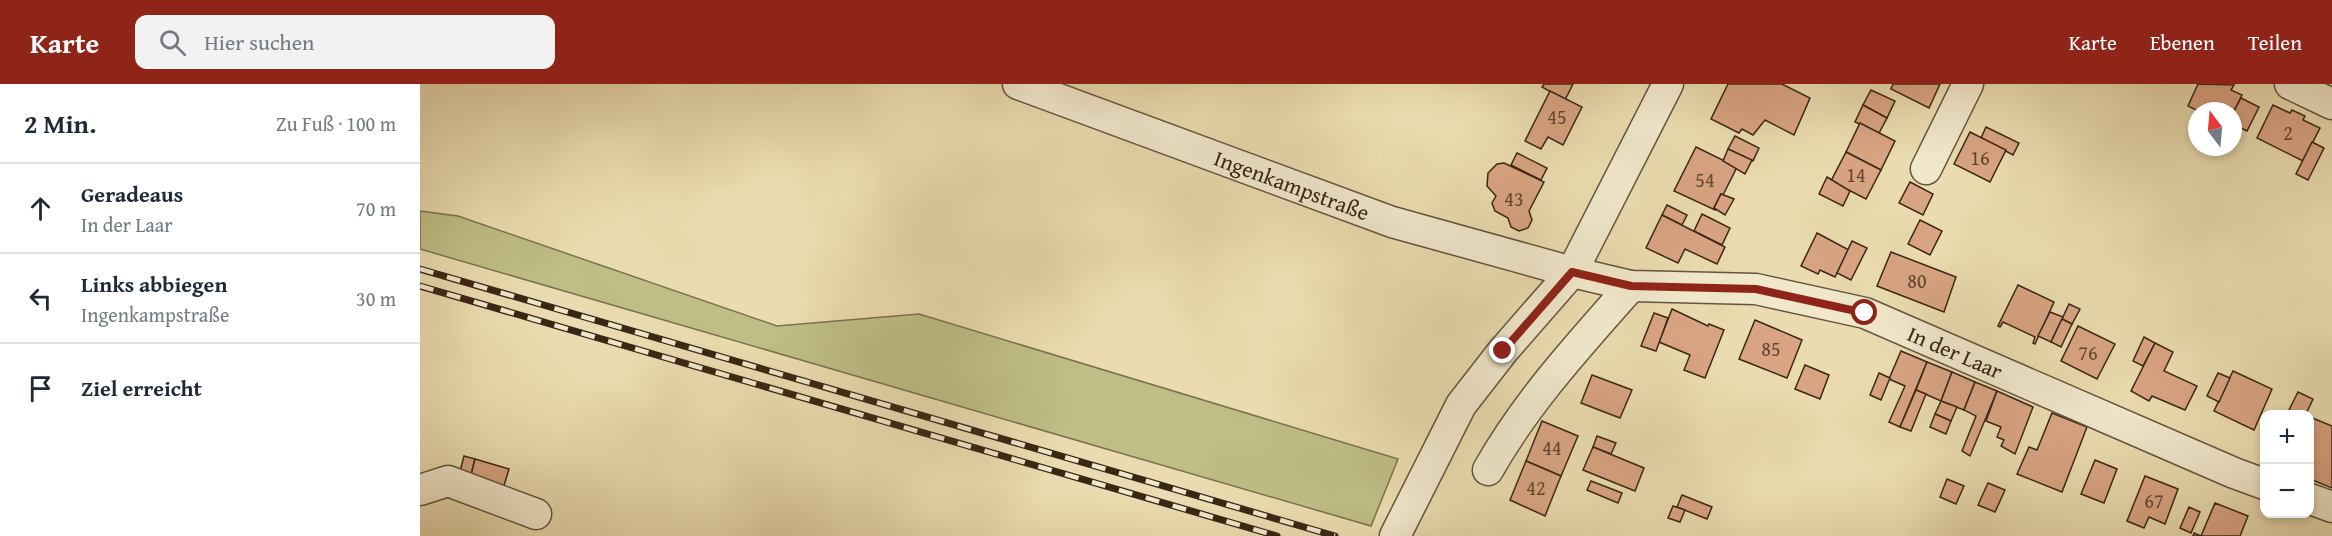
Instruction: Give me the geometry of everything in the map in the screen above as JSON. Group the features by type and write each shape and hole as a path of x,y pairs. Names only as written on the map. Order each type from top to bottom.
{"street":[{"name":"Ingenkampstraße","path":"1018,84 1392,222 1572,272"},
{"path":"1395,536 1461,405 1503,351 1572,272 1668,84"},
{"path":"1926,170 1968,84"},
{"path":"2290,84 2332,104"},
{"name":"In der Laar","path":"1572,272 1631,286 1756,289 1865,313 2260,482"},
{"path":"1488,470 1508,434 1547,382 1631,286"},
{"path":"420,490 448,481 536,514"},
{"path":"2314,500 2332,507"}],"shaded area":[{"path":"420,211 458,216 777,326 919,314 1398,459 1371,526 420,249"}],"building":[{"path":"1544,84 1573,84 1565,100 1542,87"},
{"path":"1728,84 1782,84 1810,98 1794,135 1765,120 1753,135 1742,129 1739,133 1711,119"},
{"path":"1893,84 1940,84 1929,108 1891,89"},
{"path":"2198,84 2234,85 2231,90 2242,95 2238,102 2190,102"},
{"path":"1871,90 1895,101 1887,118 1863,105"},
{"path":"1550,91 1582,107 1563,145 1548,137 1541,149 1525,141"},
{"path":"2241,98 2259,107 2247,131 2242,128 2242,102 2239,102"},
{"path":"1863,105 1887,118 1879,133 1855,122"},
{"path":"2273,105 2290,113 2292,110 2305,116 2303,120 2320,128 2303,161 2257,138"},
{"path":"1860,123 1895,141 1881,170 1846,152"},
{"path":"1986,127 2019,143 2013,155 1981,138"},
{"path":"1970,132 2006,150 1990,182 1954,164"},
{"path":"1735,136 1759,148 1753,161 1728,149"},
{"path":"2312,142 2324,148 2308,180 2296,174"},
{"path":"1696,147 1737,167 1723,195 1721,194 1715,210 1674,191"},
{"path":"1728,149 1752,160 1745,174 1723,161"},
{"path":"1846,152 1881,170 1866,199 1831,181"},
{"path":"1517,153 1547,168 1541,180 1511,165"},
{"path":"1504,163 1544,182 1529,211 1532,220 1528,228 1519,231 1511,227 1508,218 1495,211 1492,203 1496,196 1487,186 1488,173 1497,164"},
{"path":"1827,177 1850,191 1843,206 1819,194"},
{"path":"1910,182 1933,194 1923,215 1899,203"},
{"path":"1721,194 1734,199 1725,215 1714,208"},
{"path":"1667,205 1687,215 1682,225 1662,215"},
{"path":"1702,214 1730,228 1722,245 1694,231"},
{"path":"1662,215 1725,247 1717,264 1685,249 1678,263 1646,248"},
{"path":"1920,220 1942,231 1930,255 1908,244"},
{"path":"1817,233 1849,250 1835,277 1820,270 1818,274 1801,266"},
{"path":"1852,241 1867,248 1851,280 1837,273"},
{"path":"1891,252 1956,277 1944,312 1877,286"},
{"path":"2018,285 2054,302 2035,344 2033,343 2035,337 2003,322 2000,327 1998,326"},
{"path":"2069,304 2080,309 2072,324 2062,319"},
{"path":"1672,309 1708,326 1709,324 1724,330 1705,378 1684,370 1690,355 1659,342"},
{"path":"2050,312 2063,317 2051,342 2038,336"},
{"path":"1654,313 1668,318 1656,351 1641,346"},
{"path":"2062,319 2072,324 2061,347 2051,342"},
{"path":"1755,320 1802,340 1787,378 1739,359"},
{"path":"2078,326 2115,344 2097,379 2061,361"},
{"path":"2144,337 2155,343 2143,366 2133,361"},
{"path":"2155,343 2173,352 2164,371 2197,386 2185,410 2152,396 2149,401 2131,391"},
{"path":"1901,351 1927,362 1900,427 1889,422 1905,386 1889,379"},
{"path":"1927,362 1952,372 1941,401 1916,390"},
{"path":"1805,365 1829,375 1820,399 1795,389"},
{"path":"2233,371 2272,389 2263,410 2260,410 2260,416 2254,430 2214,411"},
{"path":"1952,372 1975,382 1964,410 1941,401"},
{"path":"1879,373 1890,378 1881,400 1870,395"},
{"path":"2218,373 2230,378 2219,402 2207,396"},
{"path":"1592,375 1632,390 1620,418 1581,403"},
{"path":"1975,382 1997,391 1970,456 1962,451 1976,416 1964,410"},
{"path":"1916,390 1926,394 1911,431 1900,427"},
{"path":"1997,391 2033,407 2015,454 2001,446 2004,440 1997,437 2001,427 1986,421"},
{"path":"2298,392 2313,399 2308,410 2289,410"},
{"path":"1941,401 1957,407 1951,421 1935,414"},
{"path":"2052,413 2087,427 2062,492 2017,474 2029,447 2037,450"},
{"path":"1935,414 1951,421 1946,434 1930,427"},
{"path":"2314,419 2332,426 2332,488 2314,481"},
{"path":"1542,421 1578,436 1561,476 1526,461"},
{"path":"1597,436 1616,443 1611,454 1593,447"},
{"path":"1593,447 1644,468 1635,491 1583,470"},
{"path":"464,456 475,459 469,483 458,479"},
{"path":"475,459 509,469 502,492 469,483"},
{"path":"2095,460 2117,469 2104,503 2081,494"},
{"path":"1526,461 1561,476 1545,516 1510,500"},
{"path":"2145,476 2178,489 2165,524 2149,517 2144,528 2127,521"},
{"path":"1947,479 1964,486 1956,504 1940,497"},
{"path":"1591,481 1622,493 1618,503 1587,490"},
{"path":"1988,483 2005,490 1995,512 1978,505"},
{"path":"1682,495 1712,507 1707,519 1677,507"},
{"path":"2215,503 2248,516 2240,536 2201,536"},
{"path":"1673,506 1685,510 1680,522 1668,518"},
{"path":"2189,507 2200,512 2191,533 2180,528"}],"railway":[{"path":"420,269 1335,536"},
{"path":"420,286 1277,536"}],"route":[{"path":"1503,351 1572,272 1631,286 1756,289 1865,313"}]}
